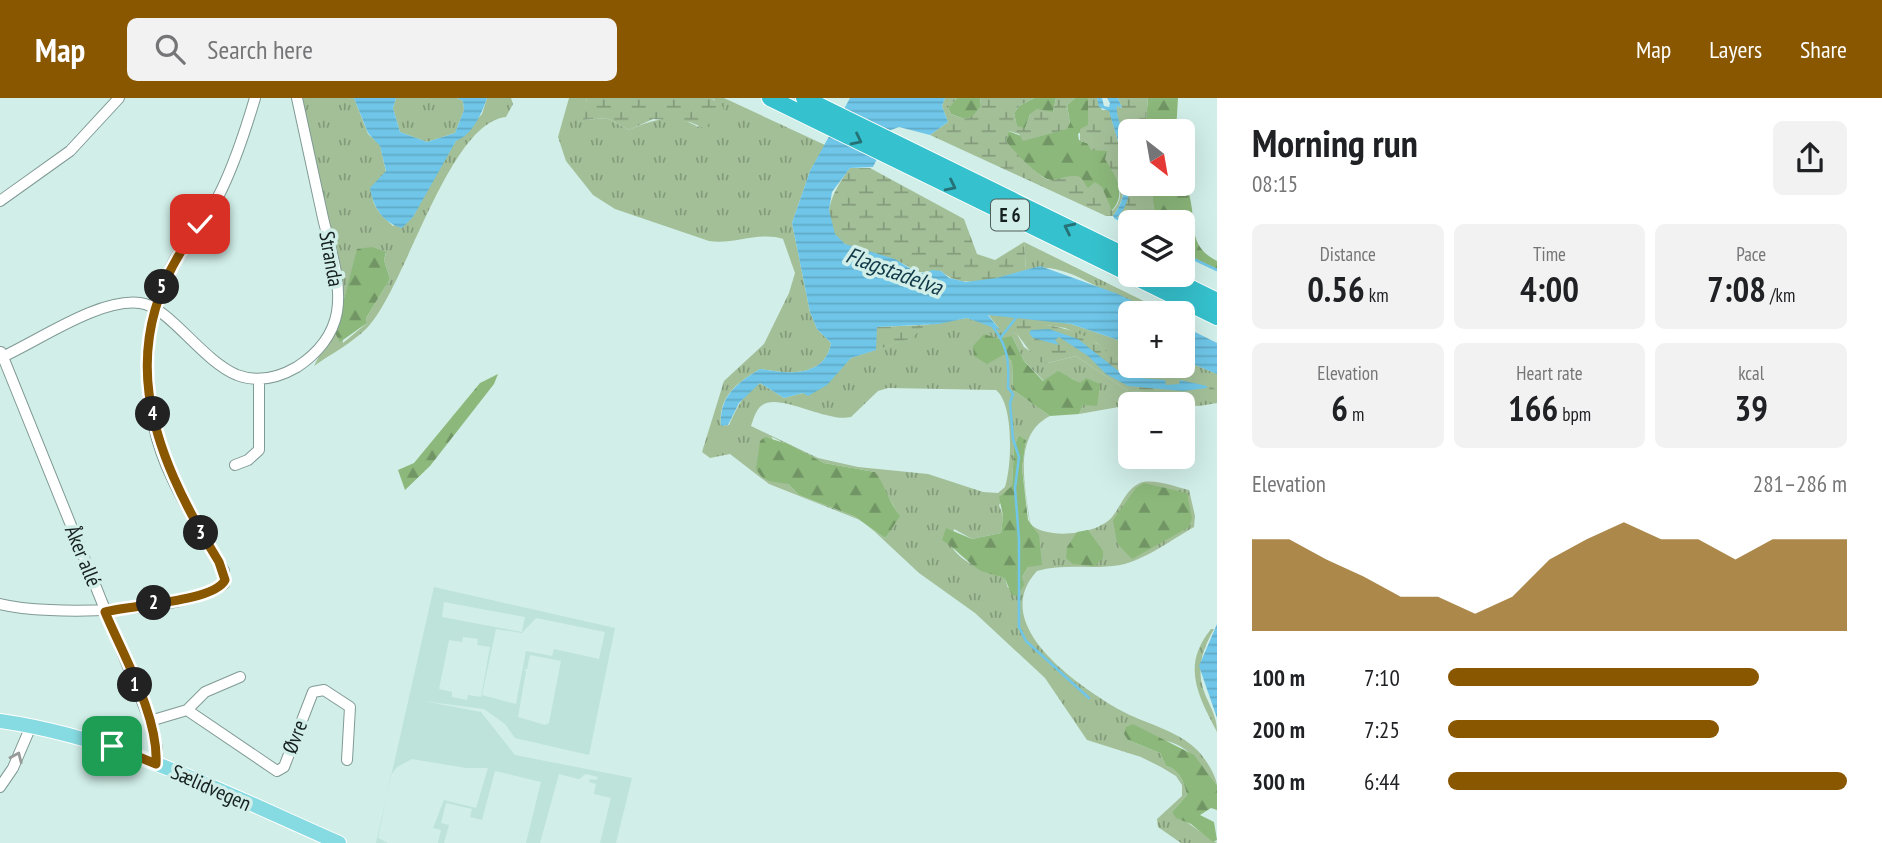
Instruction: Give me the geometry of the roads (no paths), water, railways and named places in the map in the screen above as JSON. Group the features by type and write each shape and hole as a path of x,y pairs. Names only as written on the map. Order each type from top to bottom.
{"highway":[{"name":"E 6","path":"770,98 826,117 1118,252"},
{"name":"E 6","path":"804,98 826,117"},
{"name":"E 6","path":"893,149 1118,268"},
{"name":"E 6","path":"1156,287 1217,317"},
{"path":"1188,287 1217,301"}],"main road":[{"name":"Sælidvegen","path":"0,721 88,738 156,764 339,843"}],"street":[{"path":"0,201 70,151 119,98"},
{"path":"0,604 25,610 105,612 194,596 224,584 223,571 172,478 156,429 148,355 154,306 173,263 218,197 234,161 255,98"},
{"name":"Stranda","path":"259,381 282,374 308,359 329,335 337,312 338,283 297,98"},
{"path":"1,354 104,307 128,303 154,306 210,359 238,375 259,381 259,450 248,460 235,465"},
{"name":"Åker allé","path":"1,354 150,721 157,748 156,764"},
{"path":"150,721 187,710 205,692 240,677"},
{"name":"Øvre","path":"187,710 278,771 284,767 313,692 324,690 350,707 347,760"},
{"path":"0,787 31,726"}],"water":[{"path":"354,98 396,98 393,108 400,132 427,142 455,133 464,110 463,101 457,98 487,98 476,123 467,134 456,141 413,217 402,228 384,218 374,202 370,188 386,171 380,146 368,133"},
{"name":"Flagstadelva","path":"850,98 945,98 942,106 948,122 930,135 899,127 891,130 873,167 850,168 832,192 829,210 835,234 845,244 895,259 919,274 941,271 949,278 966,282 996,278 1040,266 1118,294 1132,301 1118,301 1118,340 1071,324 988,315 1000,330 967,318 939,324 877,327 876,350 851,358 827,385 808,396 803,393 784,398 760,383 739,403 728,425 721,426 726,398 737,385 760,369 793,372 813,368 821,363 831,343 817,329 810,312 792,223 810,171"},
{"path":"1097,98 1102,98 1104,106 1109,107 1107,98 1118,98 1122,108 1117,106 1118,141 1109,111 1099,107"},
{"path":"1123,196 1128,196 1123,210 1118,210 1115,219 1113,216"},
{"path":"1049,329 1078,339 1118,371 1118,378 1165,380 1166,385 1179,384 1180,380 1207,388 1183,391 1128,386 1106,374 1088,356 1059,337 1055,340 1059,345 1033,338 1029,333 1031,330"},
{"path":"1195,332 1217,343 1217,374 1195,365"},
{"path":"1217,624 1217,718 1199,666"}],"waterway":[{"path":"1195,260 1217,270"},
{"path":"1001,337 1016,318"},
{"path":"993,327 1007,356 1008,388 1013,394 1010,403 1013,439 1019,457 1015,488 1019,540 1019,627 1026,641 1089,698"}]}
